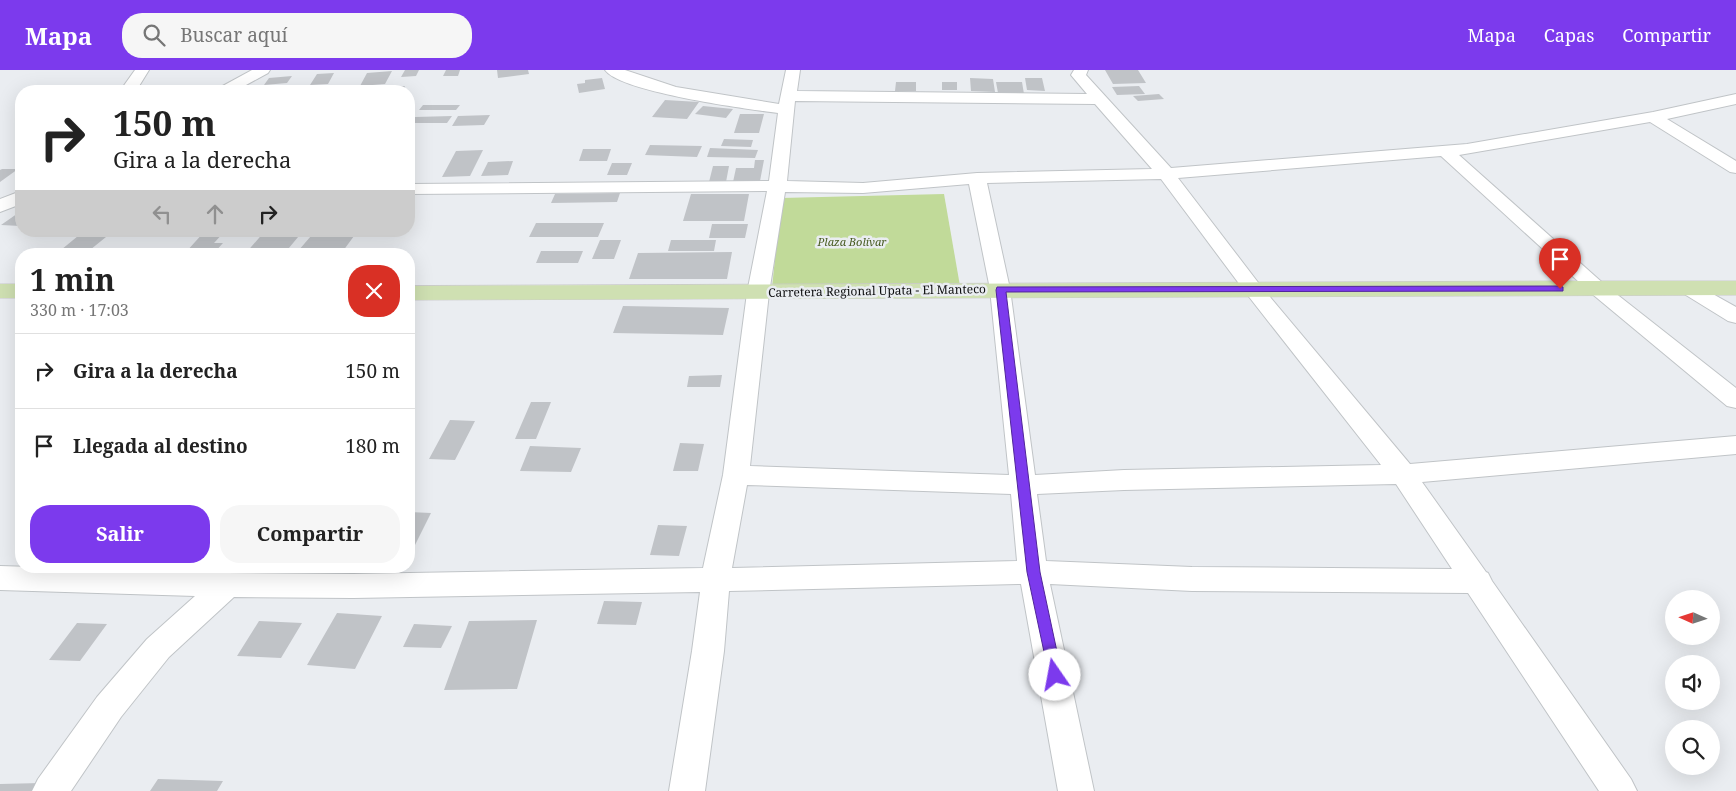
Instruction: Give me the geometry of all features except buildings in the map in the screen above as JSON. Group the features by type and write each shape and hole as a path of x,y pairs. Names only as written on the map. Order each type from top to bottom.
{"main road":[{"name":"Carretera Regional Upata - El Manteco","path":"415,293 1736,288"},
{"path":"0,291 15,291"}],"street":[{"path":"132,85 142,70"},
{"path":"235,85 263,70"},
{"path":"612,70 639,81 673,91 787,103 1098,99"},
{"path":"687,791 708,651 716,578 736,475 758,293 777,186 793,70"},
{"path":"1081,70 1078,75 1166,174 1253,289 1403,474 1619,791"},
{"path":"415,189 777,186 864,188 977,178 1166,174 1467,149 1653,117 1736,99"},
{"path":"1653,117 1736,168"},
{"path":"1445,151 1598,289 1736,400"},
{"path":"977,178 1000,290 1033,572 1076,791"},
{"path":"0,206 15,199"},
{"path":"1688,288 1736,316"},
{"path":"736,475 1023,486 1124,480 1403,474 1736,445"},
{"path":"13,574 227,585 353,586 716,578 925,576 1033,572 1192,578 1478,582"},
{"path":"50,791 109,707 158,648 227,585"}],"green space":[{"name":"Plaza Bolívar","path":"944,194 960,286 772,288 781,198"}],"route":[{"path":"1055,675 1033,572 1000,290 1560,289"}]}
